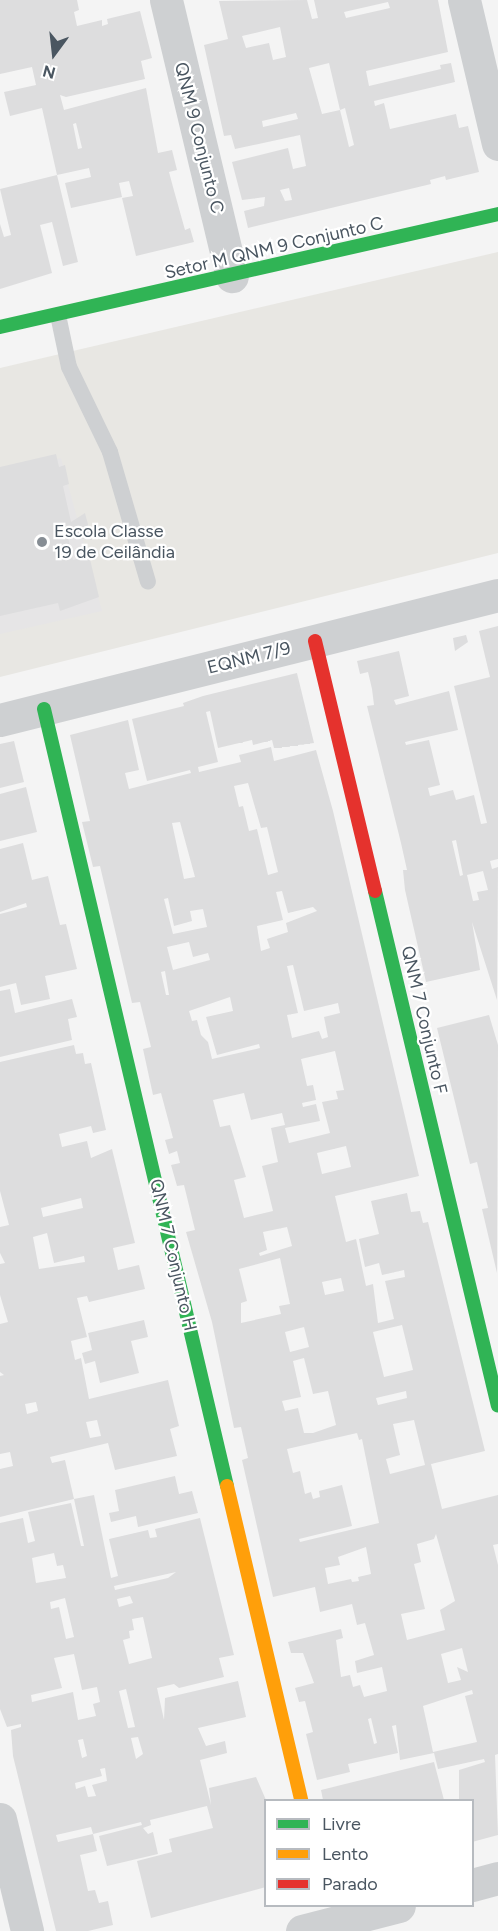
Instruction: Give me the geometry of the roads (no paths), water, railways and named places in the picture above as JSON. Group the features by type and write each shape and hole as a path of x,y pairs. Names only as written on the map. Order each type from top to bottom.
{"street":[{"name":"QNM 9 Conjunto C","path":"166,0 232,276"},
{"path":"464,0 498,144"},
{"name":"Setor M QNM 9 Conjunto C","path":"0,327 498,214"},
{"name":"EQNM 7/9","path":"0,720 498,595"},
{"name":"QNM 7 Conjunto F","path":"315,641 498,1407"},
{"name":"QNM 7 Conjunto H","path":"44,709 301,1799"},
{"path":"0,1819 27,1931"},
{"path":"474,1884 498,1878"},
{"path":"322,1923 390,1907"}],"lane":[{"path":"58,315 69,367 110,452 148,582"}],"place":[{"name":"Escola Classe 19 de Ceilândia","path":"42,542"}]}
